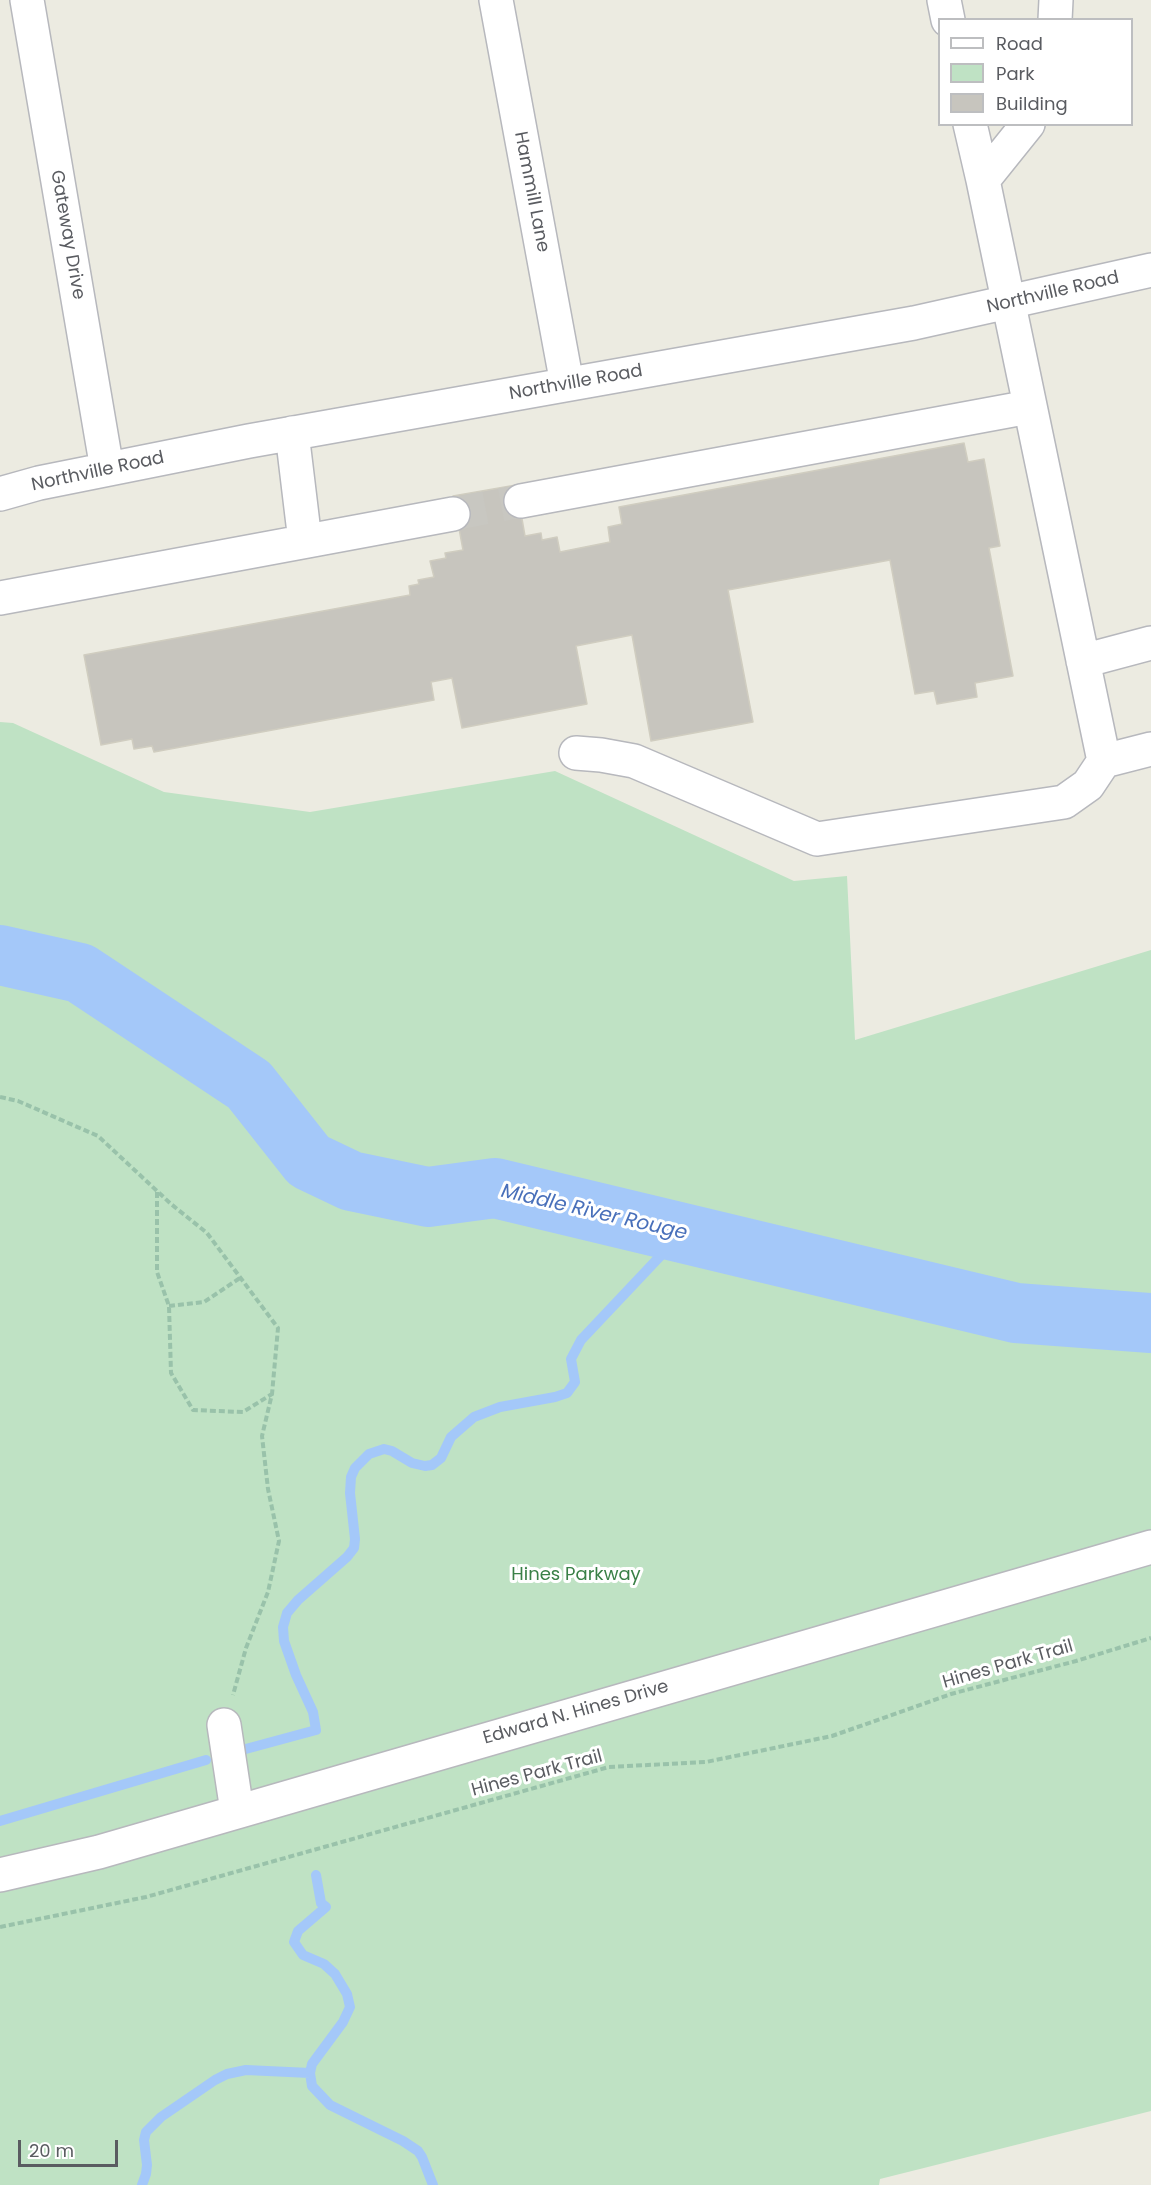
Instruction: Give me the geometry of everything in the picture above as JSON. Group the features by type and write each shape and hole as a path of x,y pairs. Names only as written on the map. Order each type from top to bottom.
{"street":[{"name":"Gateway Drive","path":"27,0 107,469"},
{"name":"Hammill Lane","path":"496,0 567,384"},
{"path":"944,0 948,18"},
{"path":"1055,18 1056,0"},
{"path":"970,126 1104,761"},
{"path":"983,180 1026,126"},
{"name":"Northville Road","path":"0,494 39,483 292,433 914,323 1151,270"},
{"path":"521,501 1029,407"},
{"path":"292,433 305,541"},
{"path":"0,598 453,514"},
{"path":"1083,662 1151,643"},
{"path":"576,753 634,761 817,839 1064,802 1088,785 1104,761 1151,749"},
{"name":"Edward N. Hines Drive","path":"0,1875 99,1852 1151,1547"},
{"path":"224,1725 237,1811"}],"path":[{"path":"0,1097 18,1101 98,1136 157,1191 207,1233 278,1328 272,1394 262,1436 268,1489 279,1541 268,1592 246,1648 224,1725"},
{"path":"157,1191 157,1272 169,1306 171,1373 192,1410 243,1412 272,1394"},
{"path":"169,1306 204,1302 240,1278"},
{"name":"Hines Park Trail","path":"0,1927 146,1897 609,1767 706,1762 832,1736 951,1694 1076,1661 1151,1638"}],"green space":[{"name":"Hines Parkway","path":"0,722 13,723 164,792 310,812 555,771 794,881 847,876 855,1040 1151,950 1151,2111 880,2179 879,2185 0,2185"}],"building":[{"path":"964,443 968,462 984,459 1000,546 989,548 1013,676 975,683 977,697 937,704 934,691 915,694 890,560 728,590 753,722 651,741 632,635 576,646 587,704 462,728 452,678 431,682 434,700 154,752 152,746 134,749 132,739 101,745 84,655 410,595 409,586 419,584 418,580 434,577 430,561 446,558 445,553 463,550 453,496 516,485 525,536 541,533 542,540 557,537 560,552 610,542 608,527 622,524 619,507"}],"waterway":[{"name":"Middle River Rouge","path":"0,955 80,973 249,1085 309,1161 351,1181 428,1197 495,1188 1016,1313 1151,1323"},
{"path":"242,1750 316,1730 313,1712 284,1641 283,1627 287,1613 298,1600 347,1557 354,1548 350,1493 351,1477 355,1468 369,1454 384,1449 412,1463 432,1465 441,1458 451,1437 474,1417 500,1407 567,1393 575,1382 571,1359 581,1340 682,1233"},
{"path":"0,1821 206,1760"},
{"path":"316,1875 321,1903 326,1907 298,1931 294,1942 303,1955 324,1964 335,1974 347,1994 350,2007 343,2022 312,2064 310,2073 312,2086 330,2105 403,2141 418,2151 433,2185"},
{"path":"142,2185 147,2165 144,2140 146,2132 161,2117 215,2080 227,2074 246,2070 310,2073"}],"tunnel":[{"path":"453,514 521,501"}]}
